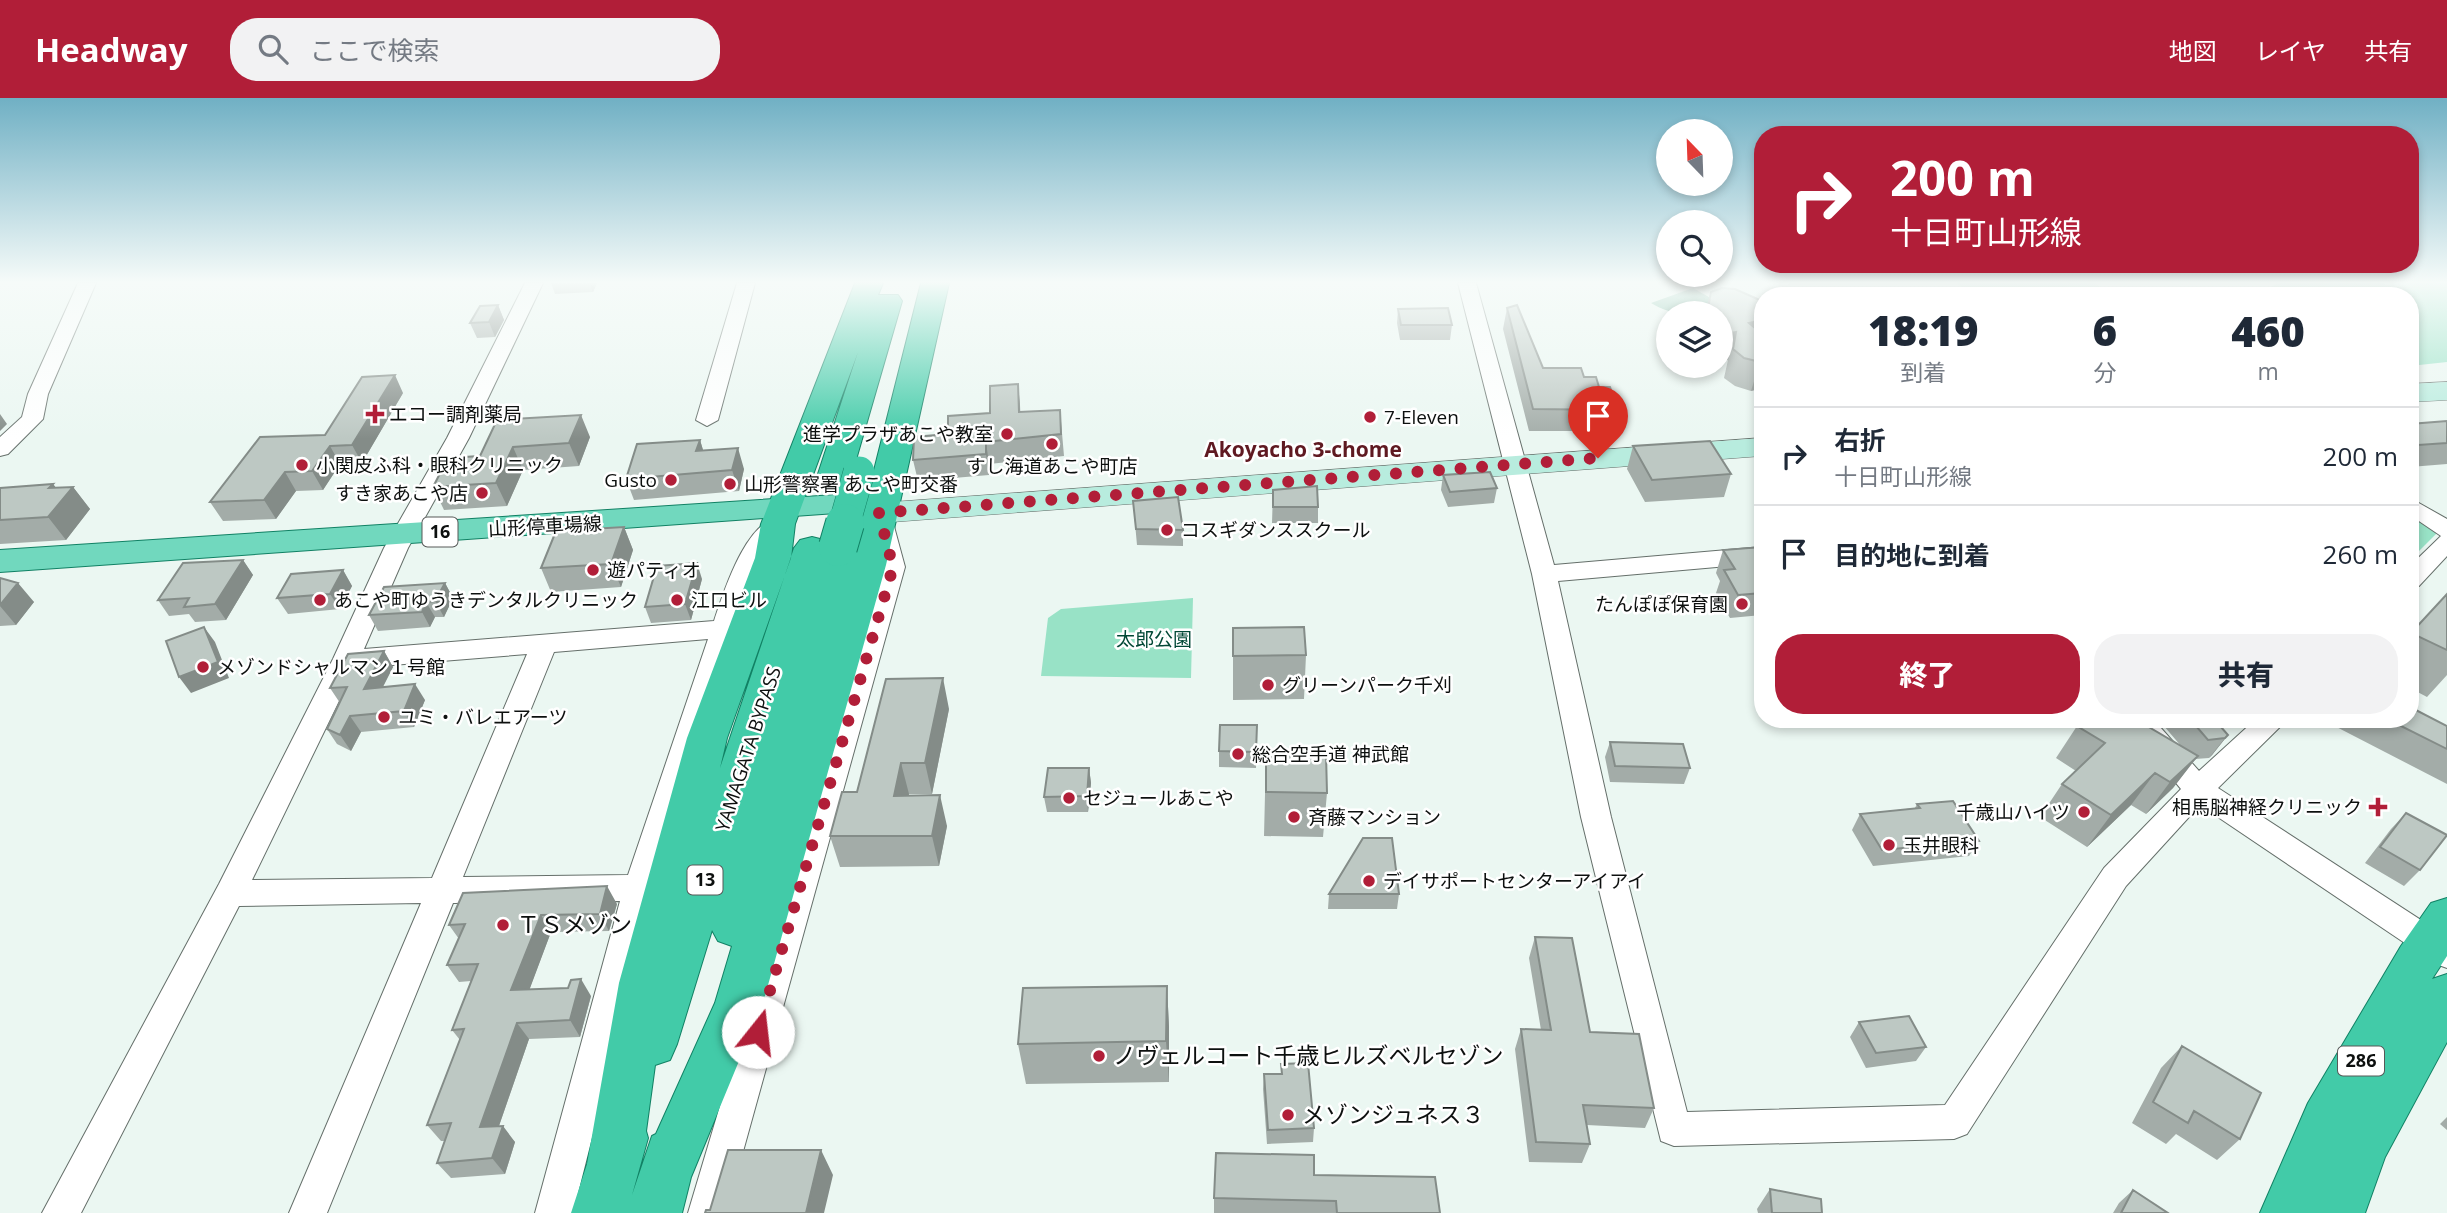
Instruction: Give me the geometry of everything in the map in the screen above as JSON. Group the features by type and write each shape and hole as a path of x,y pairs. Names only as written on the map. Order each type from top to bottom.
{"highway":[{"path":"803,532 855,335"},
{"name":"YAMAGATA BYPASS","path":"863,491 885,335"},
{"name":"YAMAGATA BYPASS","path":"599,1213 803,532 863,491 903,335"},
{"path":"659,1196 739,1003 868,565 863,491 894,460 923,335"},
{"name":"YAMAGATA BYPASS","path":"659,1196 803,532"},
{"name":"286","path":"2288,1213 2327,1121 2441,938"},
{"name":"286","path":"2337,1213 2362,1146 2447,995"}],"main road":[{"path":"2419,393 2447,391"},
{"path":"2419,407 2447,405"},
{"path":"1515,460 1754,439"},
{"path":"863,491 1754,446"},
{"name":"山形停車場線","path":"0,561 400,541 803,532 863,491"},
{"name":"山形停車場線","path":"0,577 400,541"}],"street":[{"path":"0,449 32,419 38,394 64,335"},
{"path":"61,1213 230,893 346,659 400,541 458,438 508,335"},
{"path":"707,420 731,335"},
{"path":"1481,335 1544,574 1596,817 1674,1129 1954,1122 2115,877 2197,789 2264,728"},
{"path":"707,1213 809,849 893,567 863,491"},
{"path":"2419,511 2447,530"},
{"path":"554,1213 639,888 747,561 803,532"},
{"path":"2419,571 2447,542"},
{"path":"1544,574 1754,556"},
{"path":"346,659 726,629"},
{"path":"308,1213 545,643"},
{"path":"2145,728 2197,789 2441,938"},
{"path":"230,893 639,888"}],"green space":[{"path":"2419,335 2447,335 2447,362 2419,365"},
{"path":"2419,518 2438,532 2419,551"},
{"name":"太郎公園","path":"1193,598 1191,678 1041,676 1048,618 1061,609"}],"building":[{"path":"1514,335 1529,335 1543,368 1581,368 1584,377 1596,377 1599,387 1610,387 1618,410 1533,409"},
{"path":"1735,335 1754,335 1754,360 1744,358 1733,349"},
{"path":"395,375 352,445 330,446 312,471 285,472 264,500 210,502 260,437 325,435 362,377"},
{"path":"1018,384 1019,412 1060,410 1061,434 986,442 986,454 913,460 914,437 948,434 948,416 990,413 990,386"},
{"path":"581,415 569,443 513,447 496,483 433,487 448,458 480,456 497,420"},
{"path":"2447,421 2447,443 2419,445 2419,423"},
{"path":"700,440 696,451 738,448 732,470 626,479 637,444"},
{"path":"1710,441 1731,474 1652,480 1633,446"},
{"path":"1490,472 1497,488 1450,492 1443,475"},
{"path":"53,484 49,488 73,487 48,517 0,520 0,488"},
{"path":"1317,486 1318,507 1273,507 1273,490"},
{"path":"1178,497 1183,530 1136,529 1133,501"},
{"path":"624,527 611,564 541,568 556,531"},
{"path":"1754,548 1754,594 1738,595 1724,570 1735,569 1723,550"},
{"path":"243,560 215,604 184,607 189,598 158,600 183,563"},
{"path":"697,563 685,604 645,607 657,566"},
{"path":"343,570 330,594 277,598 291,574"},
{"path":"0,578 18,583 0,605"},
{"path":"445,583 435,601 426,602 422,612 369,615 384,587"},
{"path":"2447,594 2447,650 2419,637 2419,624"},
{"path":"204,627 218,662 179,677 166,641"},
{"path":"1304,627 1306,655 1233,656 1233,628"},
{"path":"384,651 364,689 415,684 404,711 350,716 340,735 327,729 347,687 330,688 348,654"},
{"path":"943,678 925,763 901,763 894,796 940,795 932,836 830,836 842,792 857,792 886,679"},
{"path":"2419,712 2447,726 2447,749 2405,728 2419,728"},
{"path":"1220,725 1257,725 1256,752 1219,751"},
{"path":"2080,728 2150,728 2198,756 2170,782 2155,773 2111,815 2062,784 2105,743"},
{"path":"2198,728 2222,728 2228,735 2225,738 2208,740"},
{"path":"1610,742 1683,744 1690,768 1615,766"},
{"path":"1266,753 1326,754 1327,793 1266,792"},
{"path":"1048,768 1089,768 1087,796 1044,797"},
{"path":"1953,801 1979,841 1882,850 1860,814 1920,808 1917,804"},
{"path":"2406,813 2447,835 2420,870 2380,847"},
{"name":"デイサポートセンターアイアイ","path":"1363,838 1392,838 1399,894 1329,894"},
{"path":"607,886 600,914 541,915 511,990 568,988 571,980 581,979 570,1020 517,1023 480,1127 503,1126 492,1158 437,1163 451,1123 427,1125 464,1029 452,1030 478,964 447,965 465,924 449,925 463,893"},
{"path":"1535,937 1572,938 1590,1032 1639,1034 1654,1108 1583,1105 1590,1144 1536,1142 1521,1029 1551,1030"},
{"path":"1167,986 1166,1041 1018,1044 1023,988"},
{"path":"1909,1016 1926,1047 1876,1053 1859,1022"},
{"path":"2182,1046 2261,1093 2240,1139 2194,1111 2188,1123 2153,1102"},
{"name":"メゾンジュネス３","path":"1308,1063 1314,1128 1268,1130 1264,1074 1282,1074 1281,1064"},
{"path":"728,1150 821,1150 806,1213 705,1213 710,1210"},
{"path":"1216,1153 1314,1155 1314,1175 1435,1177 1440,1213 1337,1213 1336,1201 1214,1198"},
{"path":"1770,1189 1821,1199 1822,1213 1772,1213"},
{"path":"2133,1190 2168,1213 2121,1213"}],"place":[{"name":"エコー調剤薬局","path":"375,414"},
{"name":"7-Eleven","path":"1370,417"},
{"name":"進学プラザあこや教室","path":"1007,434"},
{"name":"すし海道あこや町店","path":"1052,444"},
{"name":"小関皮ふ科・眼科クリニック","path":"302,465"},
{"name":"Gusto","path":"671,480"},
{"name":"山形警察署 あこや町交番","path":"730,484"},
{"name":"すき家あこや店","path":"482,493"},
{"name":"コスギダンススクール","path":"1167,530"},
{"name":"遊パティオ","path":"593,570"},
{"name":"あこや町ゆうきデンタルクリニック","path":"320,600"},
{"name":"江口ビル","path":"677,600"},
{"name":"たんぽぽ保育園","path":"1742,604"},
{"name":"メゾンドシャルマン１号館","path":"203,667"},
{"name":"グリーンパーク千刈","path":"1268,685"},
{"name":"ユミ・バレエアーツ","path":"384,717"},
{"name":"総合空手道 神武館","path":"1238,754"},
{"name":"セジュールあこや","path":"1069,798"},
{"name":"相馬脳神経クリニック","path":"2378,807"},
{"name":"千歳山ハイツ","path":"2084,812"},
{"name":"斉藤マンション","path":"1294,817"},
{"name":"玉井眼科","path":"1889,845"},
{"name":"デイサポートセンターアイアイ","path":"1369,881"},
{"name":"ＴＳメゾン","path":"503,925"},
{"name":"ノヴェルコート千歳ヒルズベルセゾン","path":"1099,1056"},
{"name":"メゾンジュネス３","path":"1288,1115"}],"district":[{"name":"Akoyacho 3-chome","path":"1303,450"}],"route":[{"path":"758,1032 878,610 893,567 879,513 1598,458"}]}
